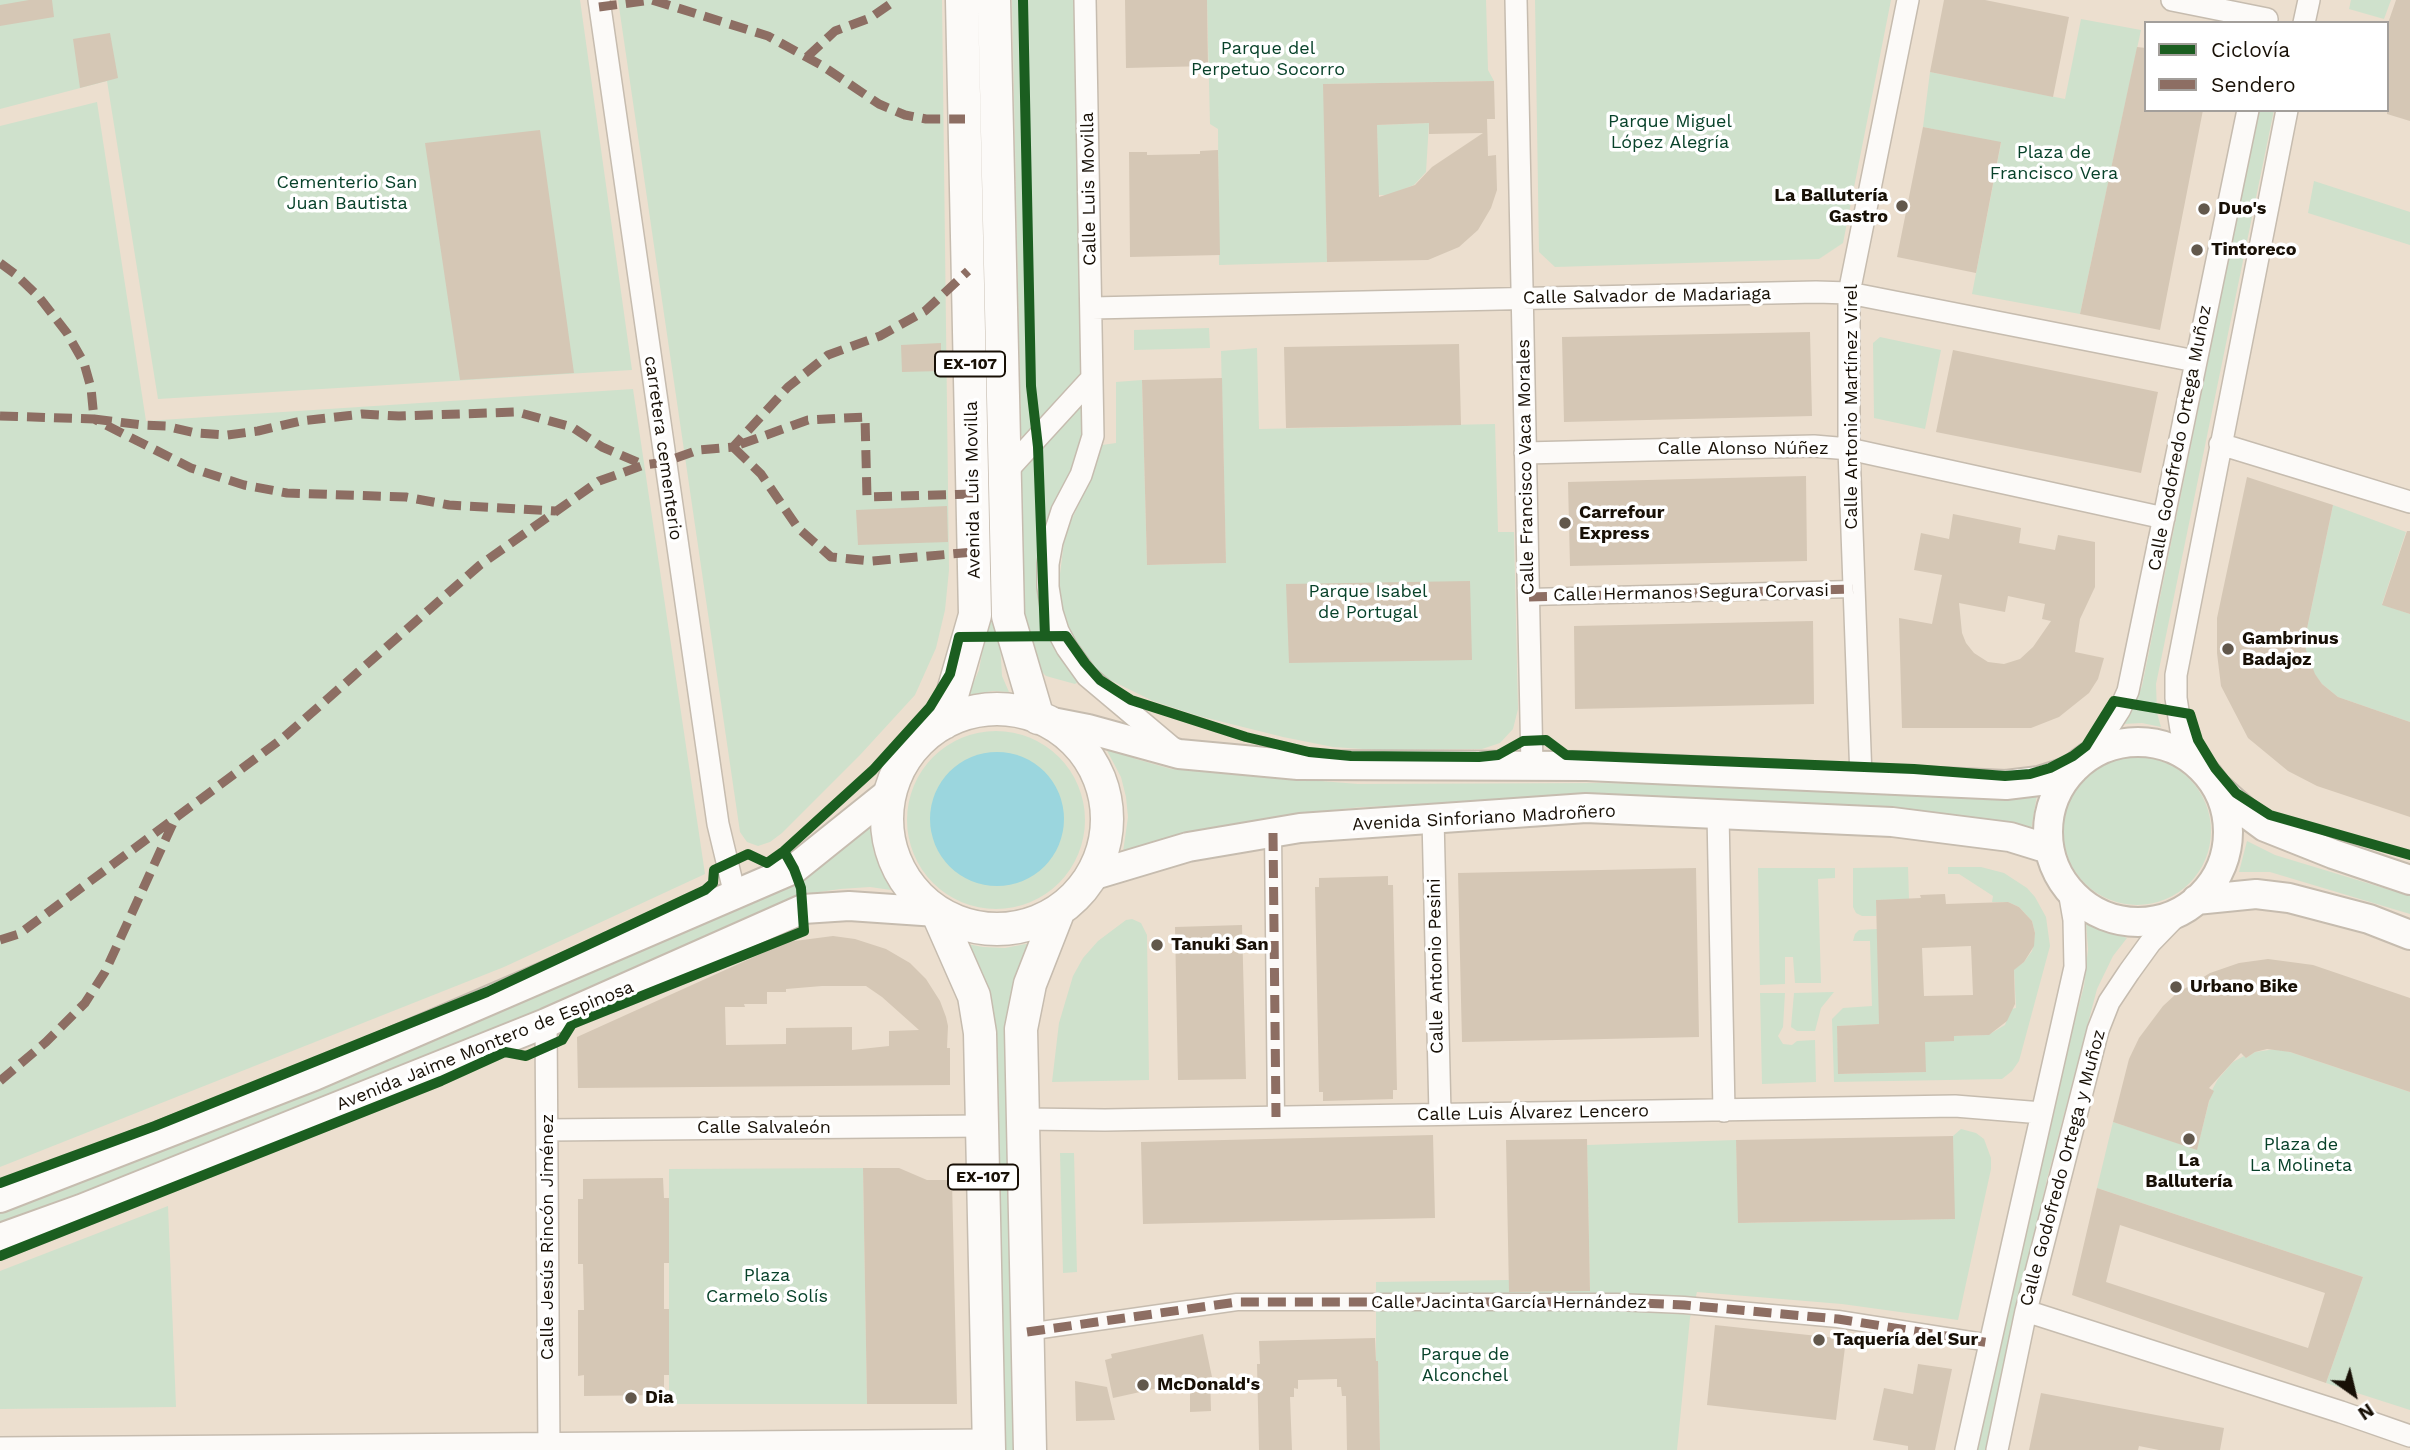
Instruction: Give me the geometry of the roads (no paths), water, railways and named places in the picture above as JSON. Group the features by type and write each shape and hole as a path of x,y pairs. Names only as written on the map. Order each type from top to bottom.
{"main road":[{"name":"Avenida Luis Movilla","path":"944,723 975,615 962,0"},
{"name":"Avenida Luis Movilla","path":"994,0 1008,616 1043,720"},
{"name":"EX-107","path":"995,709 1013,710 1043,720 1081,749 1096,771 1106,805 1104,842 1099,860 1080,892 1059,910 1034,923 998,929 962,924 937,912 915,894 895,863 887,827 890,792 905,759 929,733 944,723 960,716 995,709"},
{"path":"1043,720 1088,729 1179,754 1298,765 1587,766 2007,785 2039,781 2116,745 2144,743 2168,748 2205,774 2265,827 2410,880"},
{"path":"2081,763 2059,789 2053,803 2047,834 2049,849 2060,878 2080,902 2095,912 2123,922 2154,921 2189,905 2206,891 2218,873 2228,839 2225,811 2205,774"},
{"name":"Avenida Jaime Montero de Espinosa","path":"0,1198 314,1076 794,869 890,792"},
{"name":"Avenida Sinforiano Madroñero","path":"1091,876 1188,847 1300,828 1586,808 1892,822 2010,837 2049,849"},
{"path":"2189,905 2256,894 2289,898 2320,904 2410,935"},
{"name":"Avenida Jaime Montero de Espinosa","path":"0,1238 81,1209 546,1023 803,909 849,906 937,912"},
{"name":"EX-107","path":"1030,1450 1021,1029 1030,984 1059,910"},
{"name":"EX-107","path":"937,912 974,996 980,1033 989,1445"}],"street":[{"name":"carretera cementerio","path":"599,0 716,810 735,895"},
{"name":"Calle Luis Movilla","path":"1085,0 1093,436 1052,542 1048,587 1052,612 1066,648 1087,676 1179,754"},
{"name":"Calle Francisco Vaca Morales","path":"1516,0 1532,766"},
{"name":"Calle Antonio Martínez Virel","path":"1861,778 1849,449 1849,293 1908,0"},
{"path":"2172,0 2268,14"},
{"path":"2304,21 2309,0"},
{"name":"Calle Godofredo Ortega Muñoz","path":"2081,763 2115,717 2128,691 2248,112"},
{"path":"2205,774 2181,730 2176,675 2287,112"},
{"name":"Calle Salvador de Madariaga","path":"1092,308 1849,293 2195,361"},
{"path":"1005,473 1091,379"},
{"path":"2220,444 2410,502"},
{"name":"Calle Alonso Núñez","path":"1525,453 1814,446 1849,449 2164,518"},
{"name":"Calle Hermanos Segura Corvasi","path":"1528,597 1853,589"},
{"path":"1718,814 1724,1111"},
{"name":"Calle Antonio Pesini","path":"1433,818 1440,1114"},
{"path":"1273,833 1276,1117"},
{"name":"Calle Godofredo Ortega y Muñoz","path":"1966,1450 2075,967 2074,920 2069,891"},
{"name":"Calle Godofredo Ortega y Muñoz","path":"1997,1450 2026,1311 2098,1030 2109,1002 2129,971 2150,943 2189,905"},
{"name":"Calle Jesús Rincón Jiménez","path":"546,1023 549,1447"},
{"name":"Calle Luis Álvarez Lencero","path":"1023,1119 1724,1111 1955,1105 2042,1113"},
{"name":"Calle Salvaleón","path":"547,1130 982,1126"},
{"name":"Calle Jacinta García Hernández","path":"1027,1332 1237,1302 1616,1302 1684,1305 1838,1319 1990,1343"},
{"path":"2026,1311 2410,1436"},
{"path":"0,1448 989,1445"}],"water":[{"path":"997,752 1023,757 1044,772 1059,793 1064,819 1059,845 1044,866 1023,881 997,886 971,881 950,866 935,845 930,819 935,793 950,772 971,757"}],"place":[{"name":"La Ballutería Gastro","path":"1902,206"},
{"name":"Duo's","path":"2204,209"},
{"name":"Tintoreco","path":"2197,250"},
{"name":"Carrefour Express","path":"1565,523"},
{"name":"Gambrinus Badajoz","path":"2228,649"},
{"name":"Tanuki San","path":"1157,945"},
{"name":"Urbano Bike","path":"2176,987"},
{"name":"La Ballutería","path":"2189,1139"},
{"name":"Taquería del Sur","path":"1819,1340"},
{"name":"McDonald's","path":"1143,1385"},
{"name":"Dia","path":"631,1398"}],"park label":[{"name":"Parque del Perpetuo Socorro","path":"1268,59"},
{"name":"Parque Miguel López Alegría","path":"1670,132"},
{"name":"Plaza de Francisco Vera","path":"2054,163"},
{"name":"Cementerio San Juan Bautista","path":"347,193"},
{"name":"Parque Isabel de Portugal","path":"1368,602"},
{"name":"Plaza de La Molineta","path":"2301,1155"},
{"name":"Plaza Carmelo Solís","path":"767,1286"},
{"name":"Parque de Alconchel","path":"1465,1365"}]}
